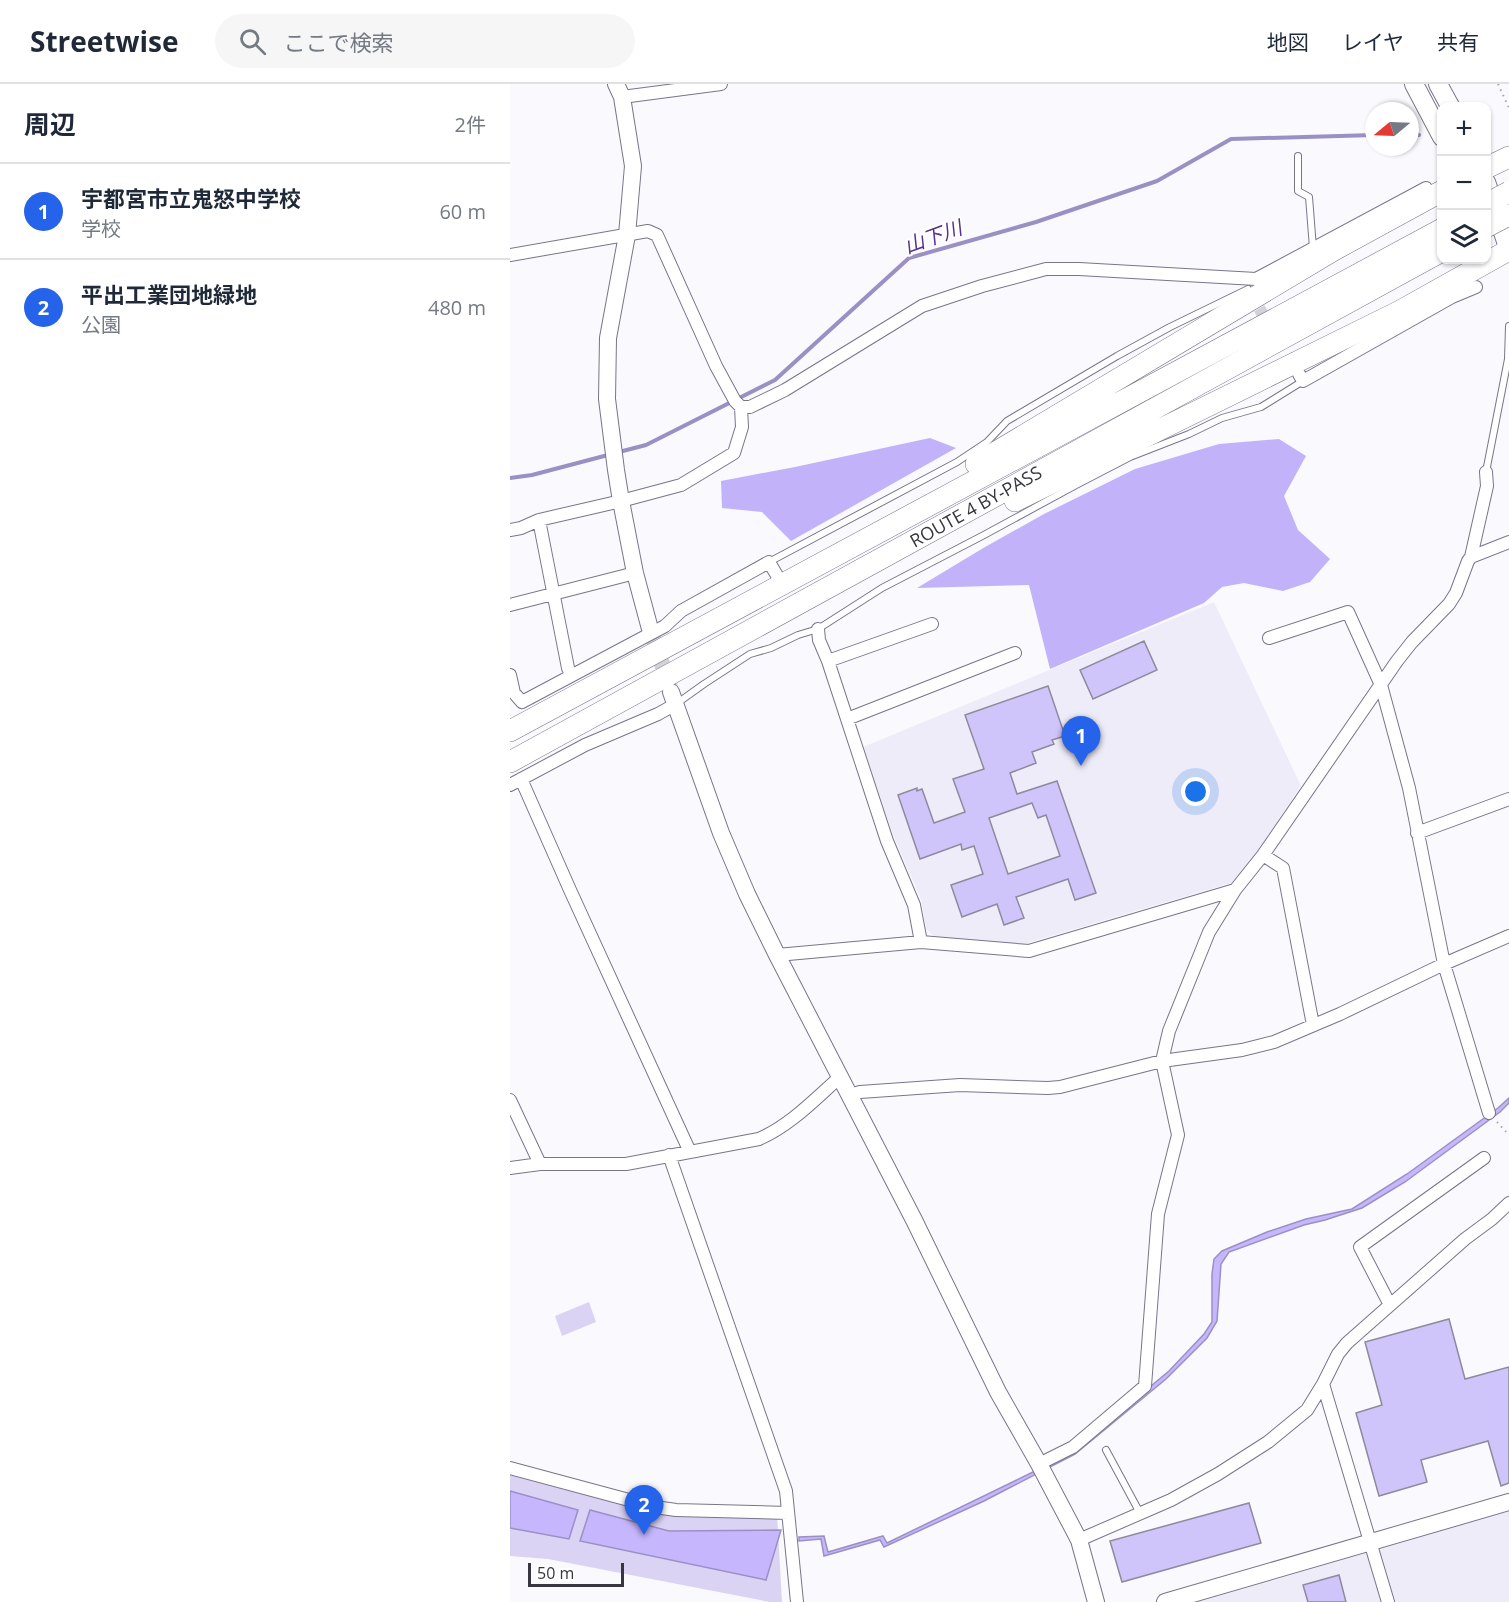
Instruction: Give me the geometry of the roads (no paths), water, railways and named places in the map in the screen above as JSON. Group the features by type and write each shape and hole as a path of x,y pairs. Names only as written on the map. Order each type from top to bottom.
{"highway":[{"path":"1491,166 1509,157"},
{"path":"782,584 815,558 1033,431 1434,189"},
{"path":"1491,201 1509,192"},
{"path":"1491,224 1509,215"},
{"name":"ROUTE 4 BY-PASS","path":"510,731 782,584 1437,243"},
{"name":"ROUTE 4 BY-PASS","path":"514,775 859,572 1437,243"},
{"path":"859,572 922,547 1389,316 1509,250"}],"main road":[{"path":"1414,84 1437,128"},
{"path":"1438,84 1448,102"},
{"path":"1491,197 1509,250"},
{"path":"1491,223 1509,250"}],"street":[{"path":"650,628 635,573 621,501 607,399 608,338 627,235 633,166 619,91 721,84"},
{"path":"510,255 648,231 657,235 716,366 735,402 741,407 750,407 785,390 922,306 982,286 1047,269 1079,269 1249,287 1256,279 1314,248 1434,189"},
{"path":"1301,378 1452,297 1476,287"},
{"path":"510,530 539,520 681,485 734,453 742,427 741,407"},
{"path":"1039,1464 1073,1447 1145,1386 1158,1214 1178,1135 1162,1061 1169,1031 1209,932 1235,890 1263,855 1412,642 1449,604 1456,593 1471,557 1487,486 1486,472"},
{"path":"539,520 571,675"},
{"path":"1471,557 1509,542"},
{"path":"510,675 514,693 522,702 665,626 681,611 769,562 782,584"},
{"path":"510,604 635,573"},
{"path":"1269,638 1348,612 1380,686 1409,788 1444,964 1489,1113"},
{"path":"828,661 932,624"},
{"path":"818,629 819,640 887,841 914,905 921,942"},
{"path":"847,719 1015,653"},
{"path":"690,1152 514,775 658,714 674,698 721,833 777,955 914,1220 998,1392 1079,1540 1096,1602"},
{"path":"1417,833 1509,799"},
{"path":"1263,855 1282,868 1313,1025"},
{"path":"777,955 921,942 1029,951 1235,890"},
{"path":"849,1095 860,1092 960,1085 1060,1088 1162,1061 1242,1050 1274,1042 1509,936"},
{"path":"510,1168 540,1164 626,1164 759,1139 788,1123 840,1077"},
{"path":"510,1100 540,1164"},
{"path":"669,1155 786,1491 797,1602"},
{"path":"1390,1305 1360,1247 1484,1158"},
{"path":"1079,1540 1171,1500 1268,1442 1307,1410 1338,1354 1347,1343 1509,1203"},
{"path":"1323,1384 1388,1602"},
{"path":"510,1468 655,1507 676,1510 788,1514"},
{"path":"1165,1602 1509,1502"}],"lane":[{"path":"1298,156 1298,191 1309,197 1314,248"},
{"path":"769,562 957,462 987,441 1007,421 1117,356 1249,287"},
{"path":"1486,472 1508,359 1509,326"},
{"path":"674,698 704,684 750,654 771,648 798,634 818,629 882,588 1130,457 1189,435 1222,418 1261,407 1301,378"},
{"path":"1106,1450 1140,1513"}],"waterway":[{"name":"山下川","path":"619,452 646,445 775,380 909,258 1036,222 1157,181 1231,139 1365,135"},
{"name":"山下川","path":"510,478 532,475 608,455"}],"tunnel":[{"path":"1250,293 1295,368"},
{"path":"650,629 670,687"}],"place":[{"name":"宇都宮市立鬼怒中学校","path":"1081,766"},
{"name":"平出工業団地緑地","path":"644,1535"}]}
